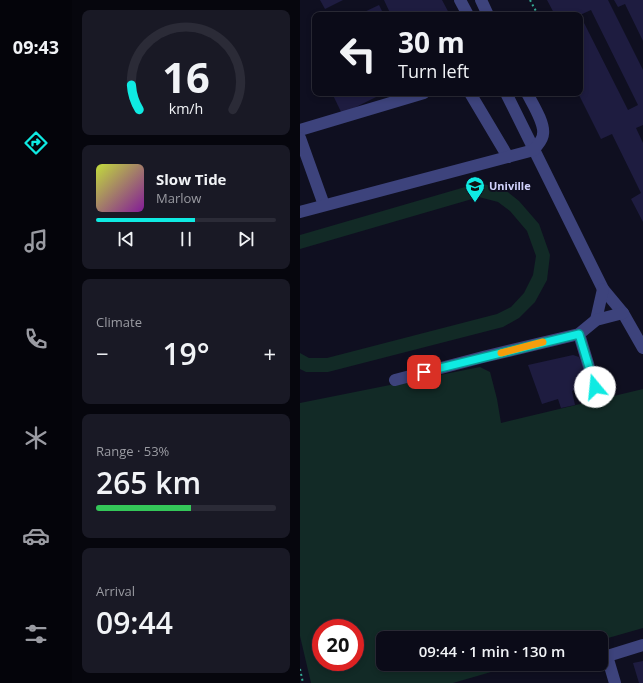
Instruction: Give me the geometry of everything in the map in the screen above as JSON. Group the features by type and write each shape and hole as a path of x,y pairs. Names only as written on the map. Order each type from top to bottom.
{"lane":[{"path":"460,0 466,12"},
{"path":"481,0 487,12"},
{"path":"300,130 414,96"},
{"path":"472,96 508,157"},
{"path":"507,96 603,289 623,312 643,348"},
{"path":"300,212 534,150 542,139 544,133 543,126 528,96"},
{"path":"300,138 324,205"},
{"path":"596,320 603,289"},
{"path":"395,380 579,334 596,320 623,312"},
{"path":"579,334 595,387"},
{"path":"608,656 643,645"},
{"path":"608,666 615,683"}],"path":[{"path":"530,0 536,12"},
{"path":"300,669 303,683"}],"green space":[{"path":"479,183 504,189 519,201 539,224 550,255 547,280 535,302 519,318 503,327 328,372 306,372 300,369 300,353 309,358 327,358 497,314 511,307 524,293 533,275 536,256 527,231 510,211 498,202 479,197 300,249 300,235"},
{"path":"480,367 490,372 501,423 643,389 643,628 608,638 608,631 376,631 376,671 495,671 453,683 311,683 300,636 300,403"}],"building":[{"path":"320,0 343,0 325,9"},
{"path":"384,0 442,0 448,12 390,12"},
{"path":"547,0 608,0 643,70 643,125 636,128 643,143 643,222 631,199 641,193 612,134 601,139 580,96 583,96 583,21 628,110 638,105 591,10 583,14 583,12 553,12"},
{"path":"614,0 643,0 643,41 625,4 618,7"},
{"path":"379,5 382,12 364,12"},
{"path":"333,96 378,96 342,114"},
{"path":"573,355 579,357 587,387 572,391 575,405 561,408 558,399 542,404 528,365"},
{"path":"643,661 643,683 639,683 633,663"}],"slow traffic":[{"path":"501,353 543,342"}],"place":[{"name":"Univille","path":"475,203"}],"route":[{"path":"424,372 579,334 595,387"}]}
